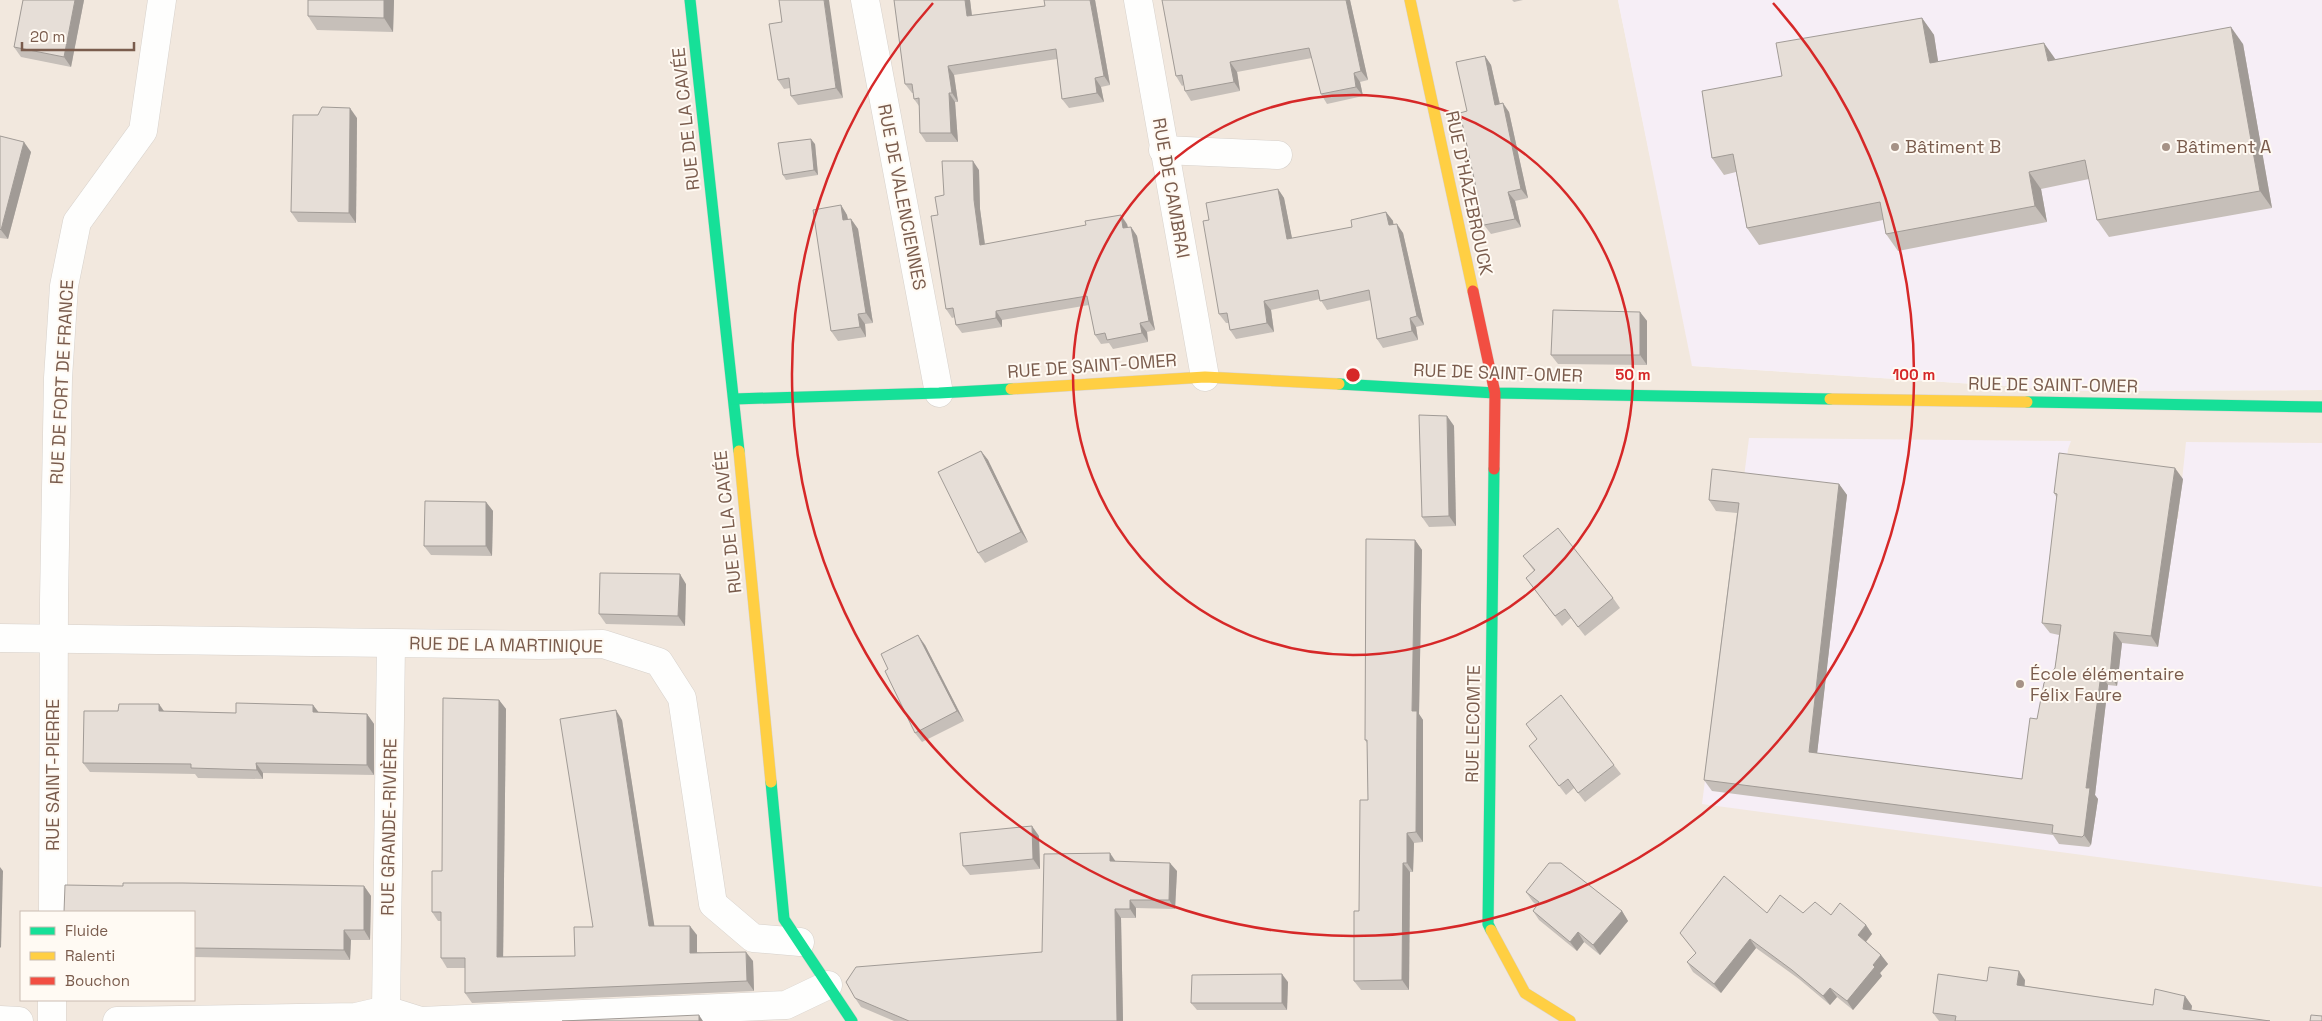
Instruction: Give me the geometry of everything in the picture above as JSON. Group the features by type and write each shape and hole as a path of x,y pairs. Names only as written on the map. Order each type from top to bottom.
{"street":[{"name":"RUE DE FORT DE FRANCE","path":"54,638 58,378 64,286 76,222 143,131 162,0"},
{"name":"RUE DE LA CAVÉE","path":"690,0 734,399 784,918 852,1021"},
{"name":"RUE DE VALENCIENNES","path":"865,0 939,394"},
{"name":"RUE DE CAMBRAI","path":"1138,0 1163,150 1205,377"},
{"name":"RUE D'HAZEBROUCK","path":"1410,0 1495,393"},
{"path":"1163,150 1278,155"},
{"name":"RUE DE SAINT-OMER","path":"734,399 939,394 1205,377 1495,393 2322,407"},
{"name":"RUE LECOMTE","path":"1495,393 1488,924 1525,993 1570,1021"},
{"name":"RUE DE LA MARTINIQUE","path":"0,638 391,644 603,644 659,662 682,698 713,904 753,938 800,942"},
{"name":"RUE SAINT-PIERRE","path":"53,911 54,638"},
{"name":"RUE GRANDE-RIVIÈRE","path":"386,1010 391,644"},
{"path":"118,1021 356,1017 386,1010 421,1021 786,1005 828,985"},
{"path":"52,1001 52,1021"},
{"path":"0,1020 19,1021"}],"shaded area":[{"path":"0,0 1618,0 1693,366 2086,391 2322,390 2322,1021 0,1021"},
{"path":"1618,0 2322,0 2322,390 2086,391 1692,366"},
{"name":"École élémentaire Félix Faure","path":"1749,438 2071,441 2068,449 2061,504 2178,519 2186,442 2322,443 2322,887 1702,804"}],"building":[{"path":"23,0 75,0 64,57 14,47"},
{"path":"308,0 384,0 384,18 308,16"},
{"path":"779,0 824,0 836,88 791,96 789,78 778,80 769,24 782,22"},
{"path":"894,0 965,0 967,16 1045,6 1044,0 1090,0 1104,76 1095,78 1097,93 1062,99 1056,49 948,66 952,93 949,93 951,133 920,133 919,98 914,99 912,84 905,84"},
{"path":"1162,0 1346,0 1361,71 1354,73 1356,87 1321,94 1309,48 1230,62 1234,82 1185,91 1182,75 1176,76"},
{"path":"1922,18 1930,63 2044,43 2048,61 2231,27 2260,191 2097,220 2085,160 2029,172 2035,206 1886,234 1880,202 1747,228 1733,154 1712,158 1702,91 1782,76 1776,43"},
{"path":"1485,56 1495,105 1503,103 1521,189 1508,192 1515,219 1484,225 1460,113 1467,111 1456,62"},
{"path":"322,107 350,108 349,213 291,212 293,115 318,115"},
{"path":"0,136 24,142 1,230 0,229"},
{"path":"811,139 814,170 783,175 778,143"},
{"path":"942,161 973,161 974,200 980,245 1086,225 1085,221 1121,215 1123,228 1131,227 1149,321 1140,323 1142,333 1107,340 1105,333 1095,335 1087,296 996,311 996,318 956,325 953,308 946,309 931,216 938,215 935,197 944,195"},
{"path":"1278,189 1287,239 1352,227 1351,220 1386,212 1389,225 1397,224 1417,316 1410,318 1412,331 1377,339 1369,290 1320,301 1318,290 1264,301 1267,323 1230,330 1227,313 1219,314 1203,221 1209,220 1206,203"},
{"path":"841,205 843,220 851,219 866,313 858,314 860,327 831,331 813,210"},
{"path":"1553,310 1640,312 1640,355 1551,355"},
{"path":"1419,415 1447,416 1449,516 1422,517"},
{"path":"981,451 1021,532 978,553 938,472"},
{"path":"2059,453 2175,468 2151,636 2114,632 2110,675 2101,674 2086,788 2090,788 2084,835 2082,837 2052,833 2053,825 1704,780 1739,503 1709,500 1712,469 1839,484 1809,752 2022,779 2030,718 2037,719 2044,683 2055,668 2061,625 2042,623 2057,494 2054,493"},
{"path":"425,501 486,502 486,546 424,546"},
{"path":"1558,528 1613,598 1578,627 1565,609 1555,616 1526,578 1535,570 1523,556"},
{"path":"1366,539 1415,540 1412,711 1417,711 1416,832 1407,833 1407,863 1403,863 1402,980 1354,981 1354,911 1359,911 1360,800 1368,800 1367,740 1365,740"},
{"path":"600,573 680,574 678,616 599,614"},
{"path":"918,635 957,711 915,733 885,671 888,669 881,654"},
{"path":"1561,695 1614,765 1578,793 1568,779 1559,786 1529,746 1537,739 1526,724"},
{"path":"443,698 499,700 497,957 575,956 574,927 593,927 560,719 616,710 649,926 690,926 690,953 746,952 747,981 465,993 465,958 441,958 441,912 432,912 432,871 442,871"},
{"path":"236,703 313,705 313,712 367,714 367,765 256,763 257,770 191,768 191,764 83,763 84,711 118,711 119,704 159,704 159,711 236,713"},
{"path":"1032,826 1033,859 963,866 960,833"},
{"path":"1110,853 1110,861 1170,863 1169,900 1130,900 1130,909 1115,909 1117,1021 909,1021 855,998 846,982 856,967 1042,952 1044,854"},
{"path":"1549,863 1561,863 1622,911 1593,945 1578,932 1570,942 1533,911 1539,902 1526,892"},
{"path":"1724,876 1767,913 1780,895 1803,913 1815,902 1831,915 1840,903 1866,925 1858,935 1881,955 1873,965 1875,967 1847,1001 1830,988 1823,996 1750,939 1714,984 1687,962 1696,953 1680,933"},
{"path":"123,883 183,883 364,886 364,930 344,930 344,950 195,948 195,911 64,911 65,885 123,886"},
{"path":"1989,967 2019,971 2017,985 2153,1005 2155,989 2185,996 2183,1009 2270,1021 1955,1021 1956,1016 1933,1013 1938,974 1987,981"},
{"path":"1282,974 1282,1003 1191,1003 1192,975"},
{"path":"699,1015 699,1021 562,1021"},
{"path":"2311,1015 2322,1016 2322,1021 2310,1021"}],"traffic: fast":[{"path":"690,0 739,451"},
{"path":"1339,384 1495,393 1830,399"},
{"path":"734,399 1011,389"},
{"path":"2027,402 2322,407"},
{"path":"1491,930 1488,924 1494,469"},
{"path":"771,782 784,919 852,1021"}],"traffic: slow":[{"path":"1410,0 1473,291"},
{"path":"1011,389 1205,377 1339,384"},
{"path":"1830,399 2027,402"},
{"path":"739,451 771,782"},
{"path":"1491,930 1525,993 1570,1021"}],"traffic: jam":[{"path":"1473,291 1495,393 1494,469"}],"place":[{"name":"Bâtiment B","path":"1895,147"},
{"name":"Bâtiment A","path":"2166,147"},
{"name":"École élémentaire Félix Faure","path":"2020,684"}]}
